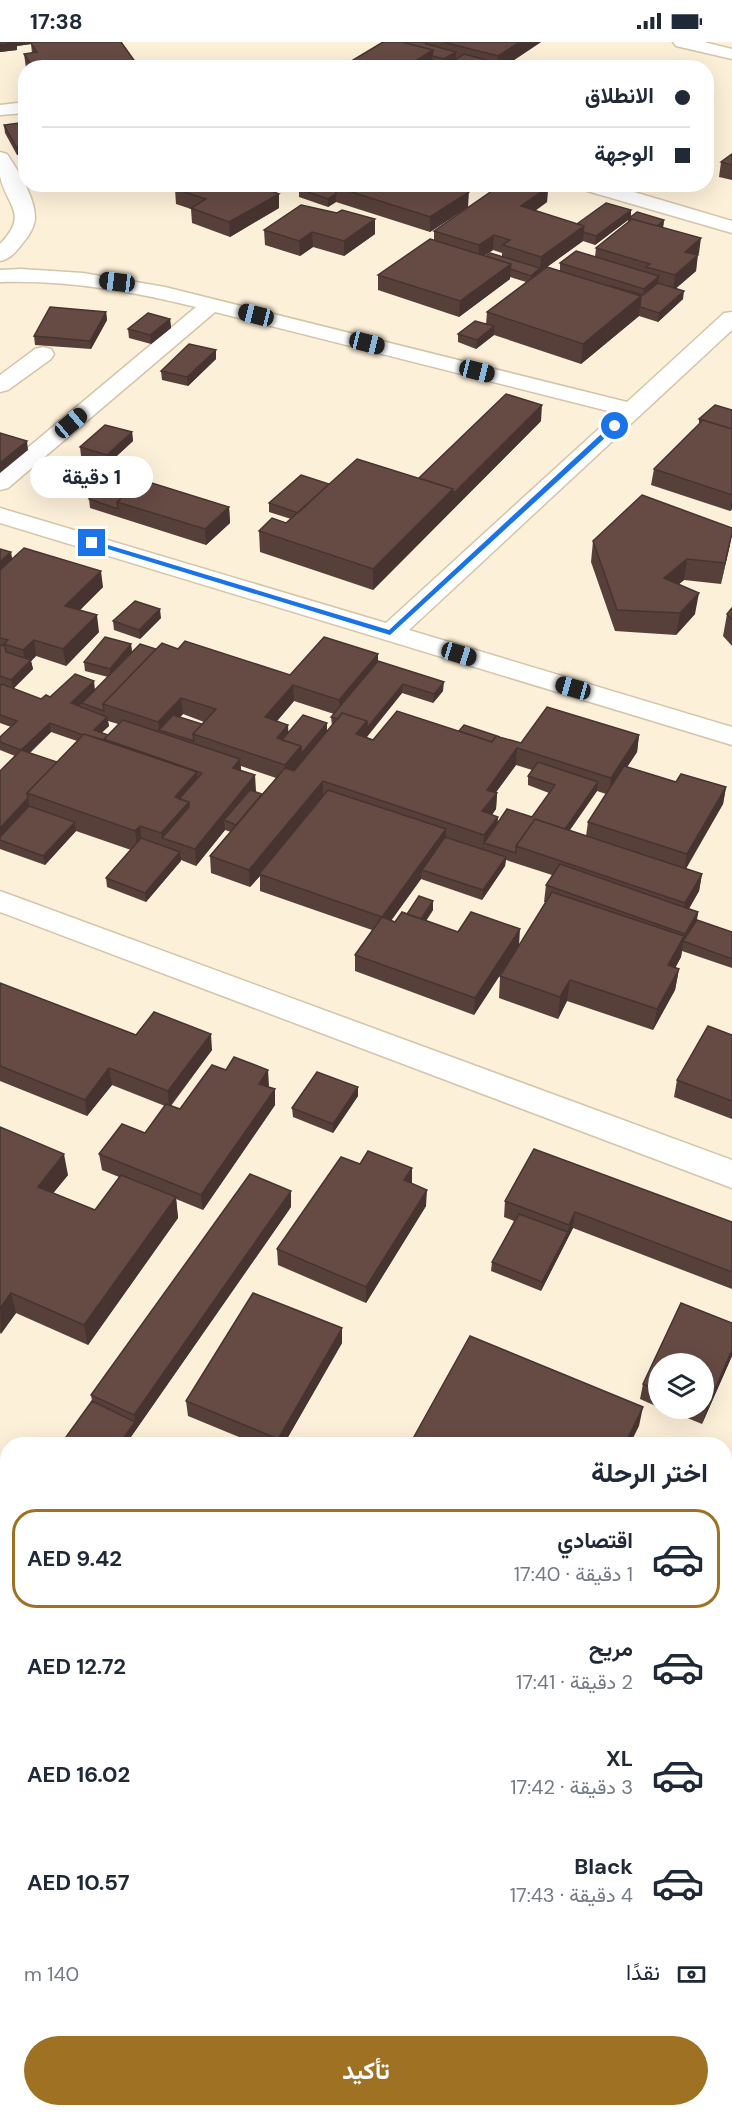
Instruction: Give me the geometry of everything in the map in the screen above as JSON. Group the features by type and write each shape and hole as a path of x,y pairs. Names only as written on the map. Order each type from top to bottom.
{"street":[{"path":"682,42 730,52"},
{"path":"0,111 18,108"},
{"path":"0,158 21,202 25,220 15,241 0,255"},
{"path":"612,192 732,227"},
{"path":"0,276 65,277 117,282 632,410"},
{"path":"0,483 212,304"},
{"path":"390,633 732,318"},
{"path":"0,385 43,354"},
{"path":"0,515 732,736"},
{"path":"0,901 732,1174"}],"building":[{"path":"0,42 16,42 0,45"},
{"path":"30,42 121,42 134,60 28,60 24,54 37,52"},
{"path":"383,42 402,42 433,50 417,60 353,60"},
{"path":"402,42 426,42 426,44 456,52 444,59 432,56 433,50"},
{"path":"443,42 520,42 498,56"},
{"path":"464,54 487,60 455,60"},
{"path":"18,123 18,147 16,147 4,125"},
{"path":"732,154 732,165 721,162"},
{"path":"184,192 274,192 279,194 229,222 191,208 206,199"},
{"path":"308,192 336,192 328,199"},
{"path":"352,192 469,192 430,217"},
{"path":"490,192 541,192 521,206 584,226 541,257 503,245 510,240 494,235 479,245 434,231"},
{"path":"606,203 631,210 596,236 583,232 584,226 577,224"},
{"path":"301,205 337,213 342,210 375,219 344,241 312,232 299,241 264,230"},
{"path":"637,212 664,220 657,226 628,219"},
{"path":"632,219 701,238 685,252 698,255 675,275 646,267 650,264 596,248"},
{"path":"430,239 511,264 460,301 378,275"},
{"path":"576,251 659,276 644,289 560,263"},
{"path":"490,253 540,268 531,276 510,269 511,264 486,256"},
{"path":"547,267 641,296 583,344 487,312"},
{"path":"658,283 684,291 659,313 640,307 641,296 610,286 643,295"},
{"path":"50,307 106,312 90,341 34,336"},
{"path":"148,313 170,319 150,335 128,329"},
{"path":"475,321 494,326 477,340 458,334"},
{"path":"189,344 216,350 187,377 161,371"},
{"path":"506,394 542,405 453,494 453,489 419,478"},
{"path":"715,405 732,410 732,429 699,419"},
{"path":"703,420 732,429 732,495 654,469"},
{"path":"105,425 132,432 107,455 80,447"},
{"path":"0,433 27,441 0,463"},
{"path":"357,459 453,489 373,569 259,531 272,518 286,523"},
{"path":"301,475 329,484 298,513 269,503"},
{"path":"142,480 229,507 205,529 117,502"},
{"path":"100,489 123,497 117,502 118,509 89,499"},
{"path":"642,495 732,528 725,563 687,559 664,578 699,593 680,613 617,610 593,541"},
{"path":"24,548 101,571 65,606 97,615 63,649 34,640 23,650 4,644 8,640 0,638 0,570"},
{"path":"0,549 11,552 0,562"},
{"path":"135,601 160,609 139,630 113,621"},
{"path":"732,608 732,620 727,614"},
{"path":"105,637 131,644 110,669 84,662"},
{"path":"324,637 378,654 339,700 293,685 265,717 288,725 277,738 301,746 285,765 193,734 216,709 181,698 158,722 103,704 162,643 178,649 185,641 290,675"},
{"path":"140,644 156,649 103,704 104,711 82,703"},
{"path":"0,645 5,646 6,652 31,660 11,680 0,676"},
{"path":"378,661 444,682 434,694 403,684 367,728 367,721 342,713 338,719 331,717"},
{"path":"75,674 94,681 71,703 107,717 94,730 108,735 104,740 50,723 21,750 0,742 0,737 17,721 0,715 0,686 2,684 41,699 46,695 50,697"},
{"path":"547,707 639,735 611,778 517,748 487,790 497,793 482,811 498,817 484,835 323,781 249,870 210,856 285,768 294,771 342,713 367,721 356,734 373,740 397,711 492,742 496,736 521,743"},
{"path":"173,715 202,724 193,734 194,741 159,730"},
{"path":"303,715 327,723 301,754 301,746 282,740"},
{"path":"123,720 240,759 233,768 255,775 195,849 162,838 189,807 189,802 179,799 202,773 104,739"},
{"path":"464,725 500,737 496,736 492,742 459,731"},
{"path":"84,734 197,772 175,797 189,802 161,833 140,826 135,831 27,793"},
{"path":"21,750 57,762 27,793 28,798 0,828 0,771"},
{"path":"538,762 598,782 565,829 535,819 516,846 516,853 484,843 507,809 532,817 555,785 528,776"},
{"path":"624,766 676,782 681,774 726,787 687,854 588,822"},
{"path":"250,790 262,794 236,825 224,820"},
{"path":"328,790 446,829 382,917 259,874"},
{"path":"29,806 75,822 43,856 0,840 0,837"},
{"path":"535,819 702,874 685,903 516,846"},
{"path":"445,837 506,857 483,890 422,870"},
{"path":"141,838 180,852 145,893 106,878"},
{"path":"560,864 698,912 685,934 546,885"},
{"path":"552,892 684,936 668,965 679,969 657,1009 570,980 560,997 500,976"},
{"path":"419,896 433,901 421,919 407,914"},
{"path":"402,912 458,932 471,912 520,929 475,998 355,955 382,917 395,922"},
{"path":"697,920 732,932 732,959 683,941"},
{"path":"0,983 136,1035 154,1012 211,1034 168,1091 109,1068 85,1100 0,1066"},
{"path":"708,1026 732,1035 732,1101 677,1080"},
{"path":"234,1057 268,1070 259,1084 275,1089 201,1195 99,1154 122,1124 145,1133 166,1104 180,1109 212,1065 226,1070"},
{"path":"317,1072 358,1087 333,1124 292,1108"},
{"path":"0,1127 64,1154 38,1187 95,1210 121,1175 176,1197 84,1325 11,1293 0,1308"},
{"path":"534,1149 732,1222 732,1272 575,1212 569,1225 505,1201"},
{"path":"368,1151 412,1168 404,1180 427,1190 366,1287 277,1249 341,1157 360,1164"},
{"path":"250,1174 291,1191 134,1415 91,1395"},
{"path":"519,1214 568,1232 542,1282 492,1262"},
{"path":"253,1293 342,1328 279,1437 273,1437 186,1401"},
{"path":"681,1303 732,1323 732,1350 714,1392 714,1353 658,1353"},
{"path":"470,1336 643,1407 628,1437 414,1437"},
{"path":"648,1373 648,1386 643,1384"},
{"path":"92,1401 135,1422 124,1437 66,1437"}],"route":[{"path":"92,543 390,633 615,426"}]}
